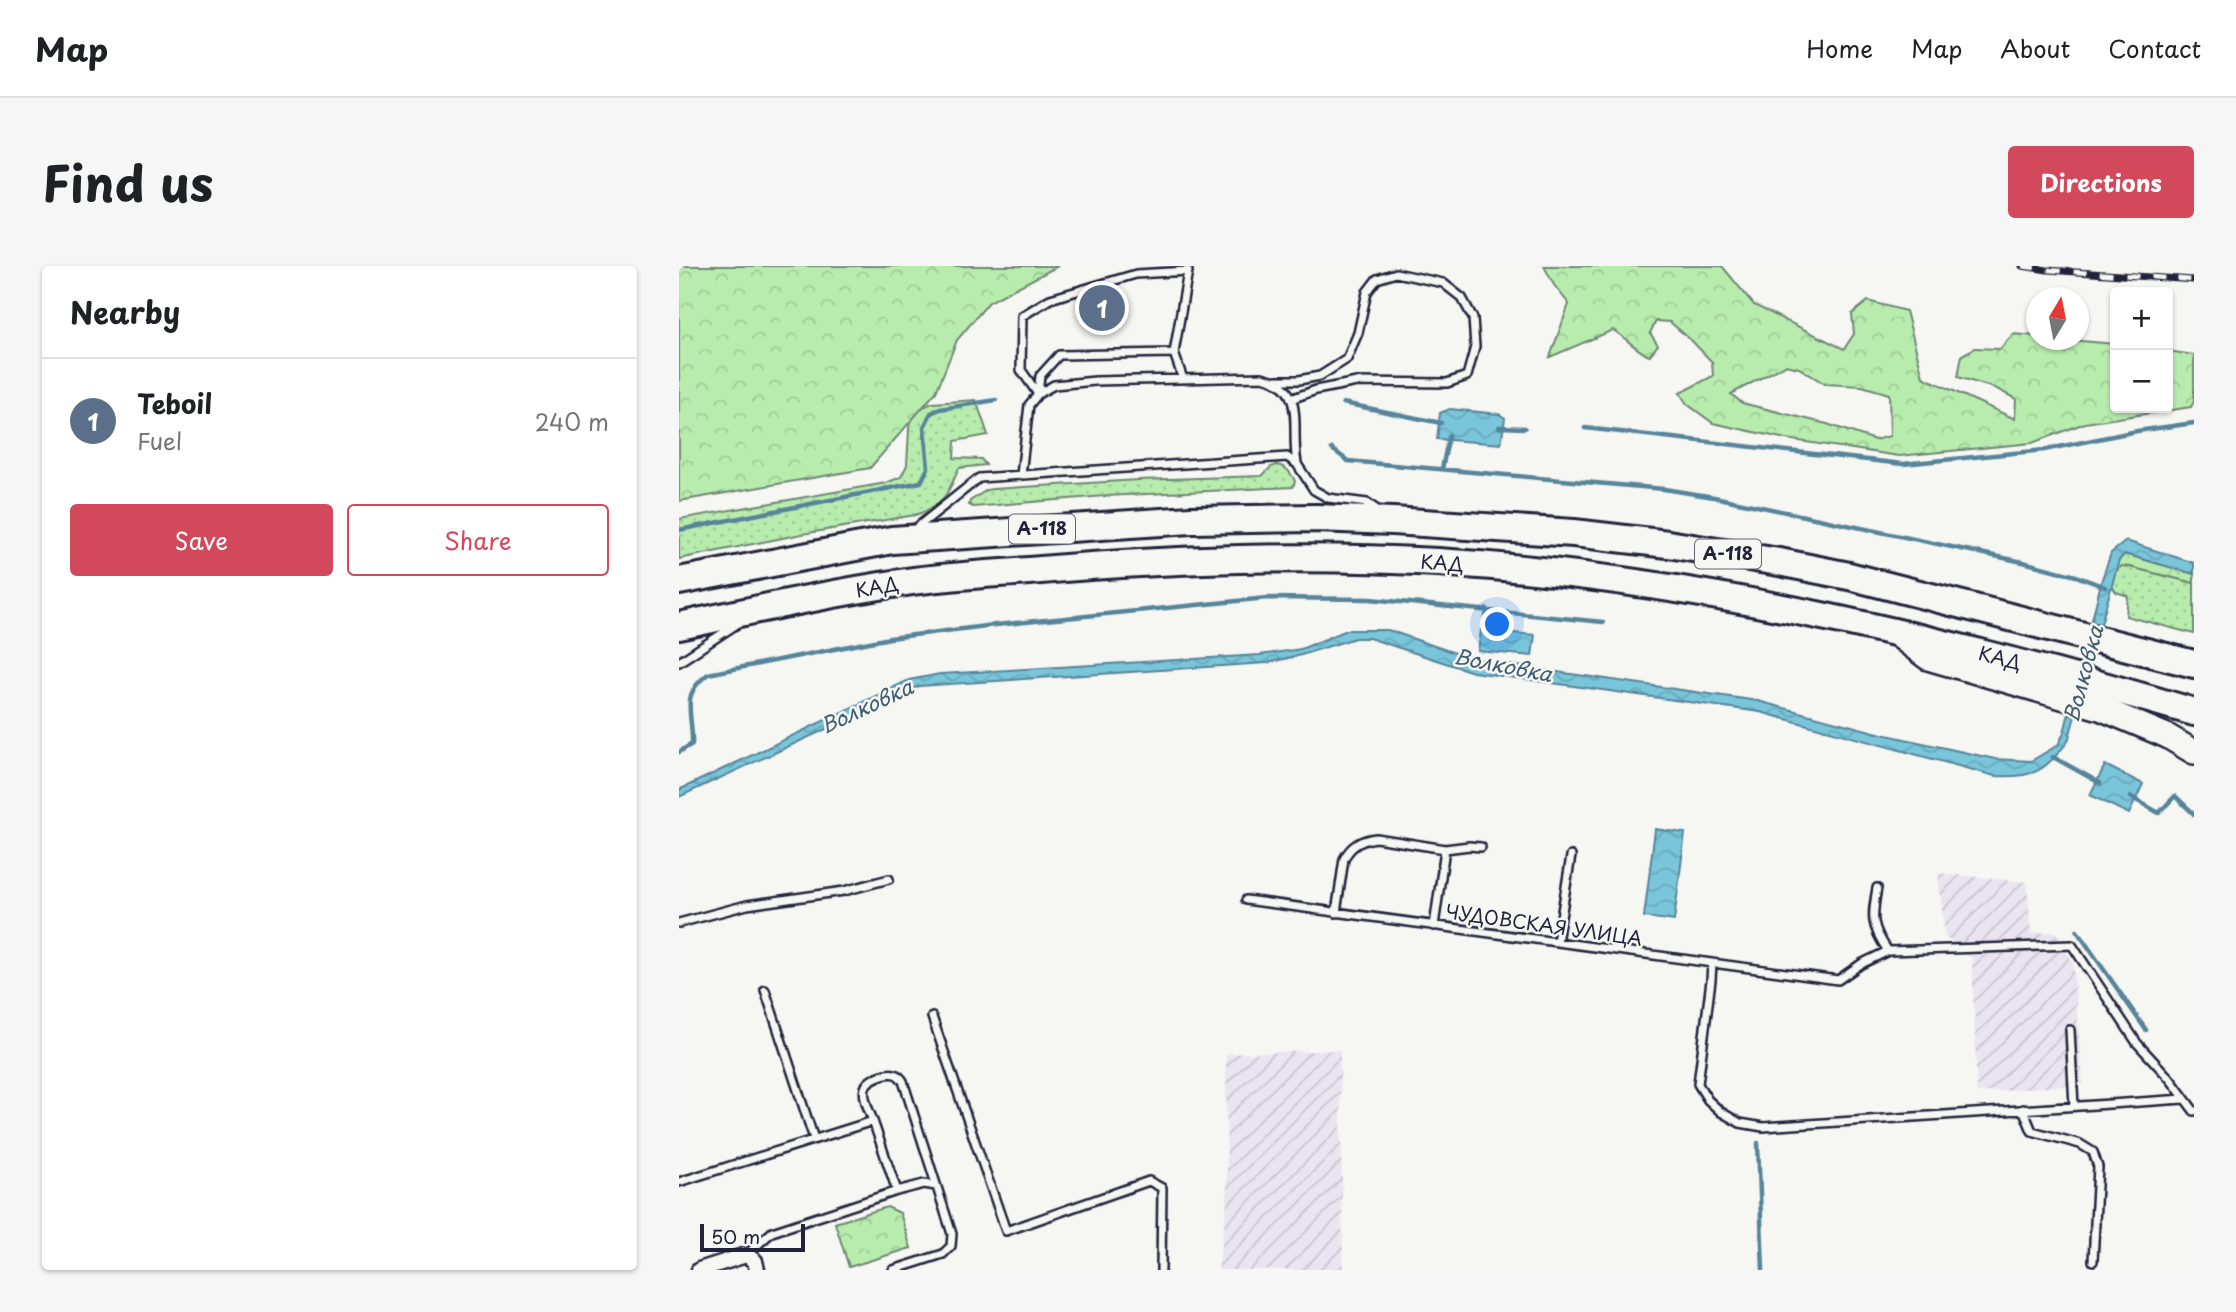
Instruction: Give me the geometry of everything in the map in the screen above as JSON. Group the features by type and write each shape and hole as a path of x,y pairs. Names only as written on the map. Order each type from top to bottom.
{"highway":[{"name":"КАД","path":"679,581 893,540 1191,520 1317,518 1393,521 1574,533 1668,544 1849,576 2194,664"},
{"name":"КАД","path":"679,626 756,609 921,580 1194,559 1315,557 1440,562 1565,575 1772,605 1895,633 2103,697 2194,712"},
{"path":"2103,697 2194,752"}],"street":[{"path":"699,1270 745,1255 755,1261 757,1270"}],"lane":[{"path":"1038,394 1021,370 1022,316 1050,299 1136,274 1188,271 1174,353 1183,379"},
{"path":"1021,475 1029,405 1038,394 1054,385 1262,377 1299,380 1320,376 1347,359 1358,333 1367,292 1377,279 1395,273 1443,283 1462,298 1473,318 1475,347 1468,376 1447,383 1357,382 1291,398"},
{"path":"1038,394 1039,376 1059,355 1174,353"},
{"path":"1276,380 1289,391 1294,409 1297,464"},
{"path":"893,540 921,526 979,478 1287,457 1297,464 1314,490 1328,498 1367,503 1393,521"},
{"path":"679,662 756,609"},
{"path":"1336,913 1344,859 1355,844 1376,838 1445,849 1481,847"},
{"path":"1434,926 1445,849"},
{"path":"1557,943 1571,856"},
{"path":"679,923 747,905 844,891 889,879"},
{"path":"1877,888 1872,917 1888,951 2071,945 2137,1043 2171,1080 2194,1111"},
{"name":"ЧУДОВСКАЯ УЛИЦА","path":"1246,900 1838,980 1861,964 1888,951"},
{"path":"1712,963 1698,1084 1707,1100 1740,1123 1763,1127 2184,1099"},
{"path":"765,990 814,1139"},
{"path":"932,1017 1006,1231 1149,1181 1162,1188 1161,1270"},
{"path":"2070,1030 2074,1106"},
{"path":"893,1270 943,1254 951,1246 952,1234 903,1081 897,1074 891,1073 872,1079 865,1087 864,1093 897,1191"},
{"path":"2024,1109 2032,1131 2080,1144 2094,1152 2098,1167 2093,1261"},
{"path":"679,1182 873,1121"},
{"path":"745,1255 772,1232 897,1191 924,1184 936,1186"}],"shaded area":[{"path":"1938,873 2027,882 2031,933 2056,932 2073,963 2083,1084 1977,1093 1972,958 1945,937"},
{"path":"1340,1050 1343,1270 1218,1270 1227,1204 1226,1054"}],"green space":[{"path":"679,266 1058,266 989,302 957,340 936,392 870,468 679,501"},
{"path":"1544,266 1722,266 1754,305 1844,349 1854,334 1852,314 1868,301 1906,311 1923,377 2015,419 2016,399 1997,389 1958,377 1962,355 1975,348 2000,349 2013,334 2026,335 2026,350 2089,350 2089,342 2110,344 2110,413 2151,413 2085,423 2032,443 1899,456 1786,439 1713,423 1687,404 1680,393 1713,376 1712,362 1670,322 1656,321 1650,333 1658,345 1649,356 1613,330 1550,357 1569,304","holes":["1785,365 1799,368 1825,384 1862,386 1889,394 1890,436 1875,440 1827,424 1742,403 1731,394"]},
{"path":"2173,352 2194,355 2194,401 2191,407 2173,410"},
{"path":"976,400 988,435 955,441 954,458 981,459 986,465 959,468 948,492 932,508 915,515 679,559 679,519 886,483 901,477 907,465 910,413 932,403"},
{"path":"1277,465 1290,473 1295,481 1293,487 1105,496 973,507 969,505 970,501 992,489 1262,476"},
{"path":"2124,554 2194,574 2194,583 2130,567 2122,566 2114,572"},
{"path":"2122,565 2194,583 2194,634 2126,616 2128,596 2116,592 2112,586 2114,572"},
{"path":"887,1207 900,1213 911,1248 849,1267 835,1223"}],"water":[{"path":"1450,409 1499,414 1505,418 1501,444 1437,439 1440,413"},
{"name":"Волковка","path":"2126,541 2194,563 2194,574 2125,554 2119,560 2068,741 2045,766 2019,776 1995,776 1760,712 1473,672 1369,638 1355,638 1267,663 919,686 679,797 679,790 909,680 940,674 1260,655 1301,649 1347,630 1388,630 1489,662 1758,701 1882,734 1995,759 2031,761 2058,745 2064,733 2102,579 2111,553"},
{"path":"1481,630 1535,635 1532,656 1478,651"},
{"path":"2105,765 2143,784 2129,814 2090,795"},
{"path":"1655,829 1685,833 1674,921 1644,917"}],"waterway":[{"path":"679,530 921,482 928,468 924,427 931,413 940,409 996,400"},
{"path":"1343,403 1441,423"},
{"path":"1585,428 1903,464 2044,450 2137,431 2194,423"},
{"path":"1499,427 1525,428"},
{"path":"1442,469 1449,435"},
{"path":"1332,449 1348,461 1664,489 1714,497 2023,562 2105,587"},
{"path":"679,752 692,744 690,697 699,682 708,674 890,638 1267,598 1370,599 1603,622"},
{"path":"1484,631 1487,609"},
{"path":"2053,757 2100,783"},
{"path":"2131,797 2159,813 2175,796 2194,814"},
{"path":"2077,931 2146,1030"},
{"path":"1758,1143 1763,1270"}],"railway":[{"path":"2022,266 2194,280"}],"place":[{"name":"Teboil","path":"1102,308"}]}
